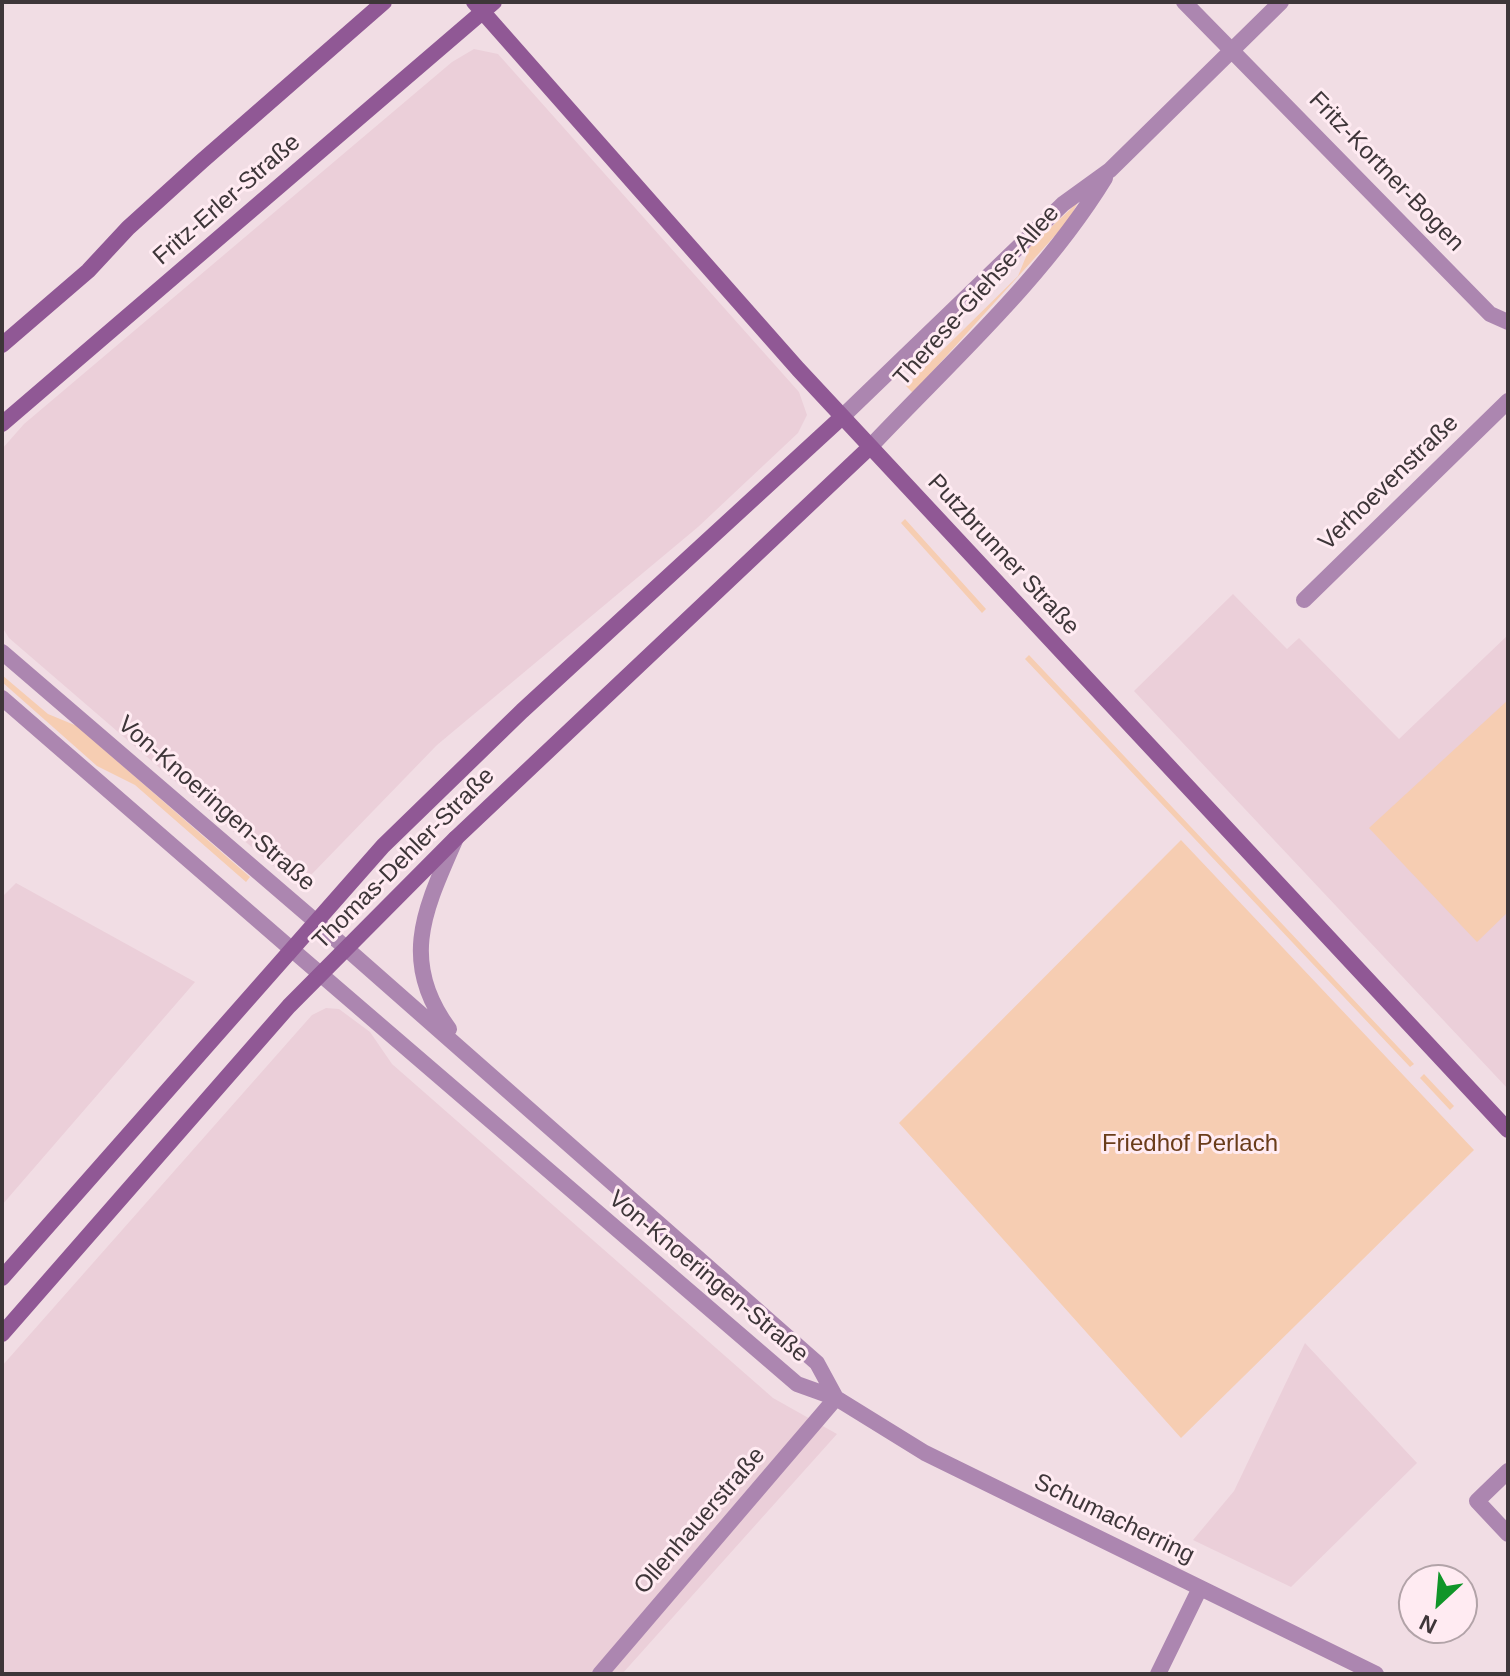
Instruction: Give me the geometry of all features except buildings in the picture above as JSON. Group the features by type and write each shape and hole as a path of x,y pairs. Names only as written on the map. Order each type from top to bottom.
{"main road":[{"name":"Fritz-Erler-Straße","path":"2,345 88,271 128,228 202,161 384,2"},
{"name":"Fritz-Erler-Straße","path":"2,424 484,5"},
{"name":"Putzbrunner Straße","path":"484,5 842,417 1508,1130"},
{"name":"Thomas-Dehler-Straße","path":"2,1278 314,920 454,775 842,417"},
{"name":"Thomas-Dehler-Straße","path":"2,1334 289,1006 456,838 870,447"}],"street":[{"name":"Fritz-Kortner-Bogen","path":"1184,2 1490,314 1508,322"},
{"name":"Therese-Giehse-Allee","path":"842,417 1063,204 1110,170 1281,2"},
{"name":"Therese-Giehse-Allee","path":"870,447 978,335 1079,221 1110,170"},
{"name":"Verhoevenstraße","path":"1304,600 1508,401"},
{"name":"Von-Knoeringen-Straße","path":"2,652 347,948 817,1363 836,1398"},
{"path":"2,698 321,975"},
{"name":"Von-Knoeringen-Straße","path":"456,838 431,898 419,938 419,954 438,1015 469,1056"},
{"name":"Von-Knoeringen-Straße","path":"321,975 797,1384 836,1398"},
{"name":"Schumacherring","path":"836,1398 925,1453 1376,1674"},
{"name":"Ollenhauerstraße","path":"600,1674 836,1398"},
{"path":"1508,1471 1477,1501 1508,1534"},
{"path":"1158,1674 1200,1588"}],"shaded area":[{"path":"474,49 498,54 799,392 807,415 798,433 698,527 437,745 310,876 291,881 9,638 2,627 2,449 24,424 452,62"},
{"path":"1233,594 1287,649 1299,638 1399,739 1508,635 1508,1089 1134,691"},
{"path":"16,883 195,982 2,1205 2,897"},
{"path":"326,1008 339,1009 370,1032 392,1064 773,1398 837,1434 622,1674 2,1674 2,1366 312,1015"},
{"path":"1305,1343 1417,1463 1291,1587 1193,1540 1234,1491"}],"green space":[{"path":"1078,202 1069,220 913,393 906,386 1018,276 1030,247"},
{"path":"905,519 986,609 982,613 901,523"},
{"path":"1029,655 1414,1064 1410,1067 1025,659"},
{"path":"2,675 48,714 77,726 250,877 246,882 135,785 97,766 2,682"},
{"path":"1508,700 1508,912 1477,942 1369,828"},
{"name":"Friedhof Perlach","path":"1181,840 1474,1150 1181,1438 899,1123"},
{"path":"1424,1074 1454,1106 1450,1110 1420,1078"}]}
